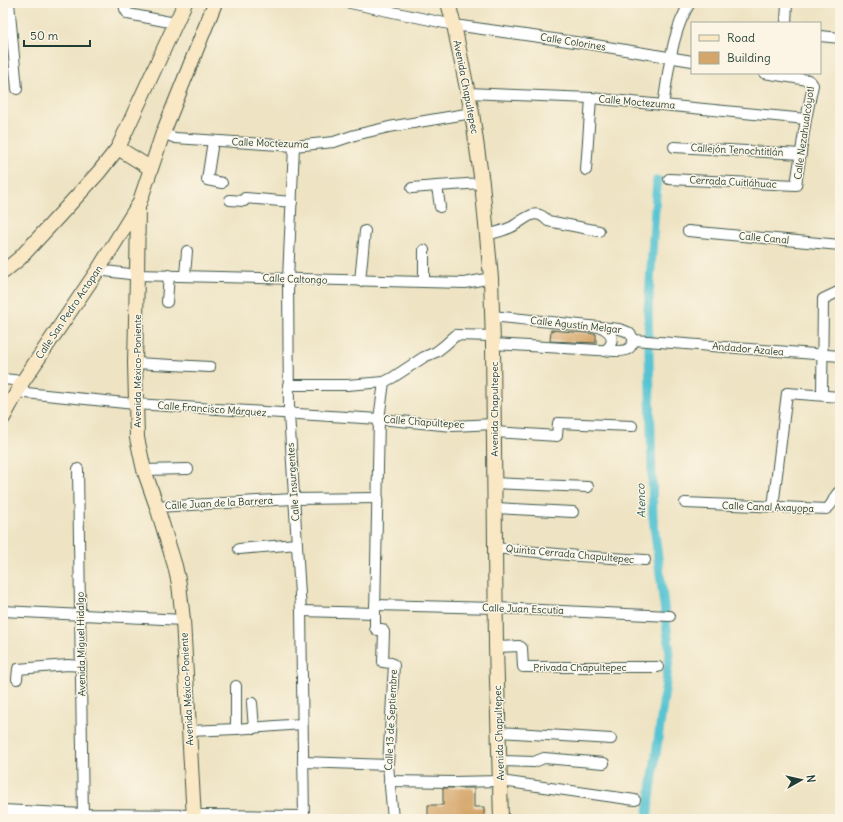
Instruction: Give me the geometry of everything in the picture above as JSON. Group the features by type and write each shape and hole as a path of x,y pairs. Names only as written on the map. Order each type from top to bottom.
{"main road":[{"path":"3,272 20,258 46,230 99,172 118,148 185,3"},
{"name":"Avenida México-Poniente","path":"194,817 183,620 179,584 157,507 144,470 137,438 135,363 138,207 163,133 215,3"},
{"name":"Avenida Chapultepec","path":"448,3 454,25 472,114 482,183 491,278 496,647 501,819"},
{"path":"118,148 150,168"},
{"name":"Calle San Pedro Actopan","path":"3,418 20,387 138,207"}],"street":[{"path":"124,3 125,10 128,14 175,23"},
{"name":"Calle Colorines","path":"350,3 454,25 691,61"},
{"path":"663,105 679,22 690,3"},
{"path":"786,22 787,3"},
{"path":"7,8 17,89"},
{"path":"821,36 840,38"},
{"name":"Calle Nezahualcóyotl","path":"782,74 808,80 813,85 806,119 796,185"},
{"name":"Calle Moctezuma","path":"468,93 591,98 806,119"},
{"path":"586,170 591,98"},
{"name":"Calle Moctezuma","path":"163,133 175,138 294,146 334,142 389,126 472,114"},
{"path":"213,141 207,180 222,183"},
{"name":"Calle Insurgentes","path":"294,146 288,279 288,413 301,612 304,817"},
{"name":"Callejón Tenochtitlán","path":"674,147 801,154"},
{"name":"Cerrada Cuitláhuac","path":"669,178 796,185"},
{"path":"412,188 482,183"},
{"path":"436,186 440,207"},
{"path":"230,200 244,201 245,198 292,202"},
{"path":"488,235 514,226 527,216 536,214 542,215 548,221 599,231"},
{"name":"Calle Canal","path":"688,230 840,245"},
{"path":"360,281 365,231"},
{"path":"424,250 424,282"},
{"path":"185,275 187,251"},
{"name":"Calle Caltongo","path":"98,270 137,275 185,275 465,284 491,278"},
{"path":"167,302 169,275"},
{"path":"822,394 823,299 840,291"},
{"name":"Calle Agustín Melgar","path":"492,316 627,331 631,334 634,340 656,342"},
{"path":"603,328 610,331 612,338 609,348 604,351"},
{"path":"288,385 347,385 384,382 424,357 436,352 456,335 604,351 628,350 632,346 634,340"},
{"name":"Andador Azalea","path":"656,342 840,356"},
{"path":"135,363 210,367"},
{"name":"Calle Francisco Márquez","path":"3,379 20,387 135,404 288,413"},
{"name":"Calle 13 de Septiembre","path":"384,382 379,418 375,628 377,630 382,629 384,632 383,662 394,665 388,765 393,819"},
{"path":"773,507 787,393 822,394 840,397"},
{"path":"288,413 379,418"},
{"name":"Calle Chapultepec","path":"379,418 453,426 494,428"},
{"path":"494,428 557,436 558,423 632,426"},
{"name":"Avenida Miguel Hidalgo","path":"78,469 83,817"},
{"path":"144,470 188,469"},
{"path":"494,483 588,487"},
{"name":"Calle Canal Axayopa","path":"685,503 826,509 830,507 835,494 840,490"},
{"name":"Calle Juan de la Barrera","path":"157,507 293,499 378,498"},
{"path":"495,508 573,512"},
{"path":"239,549 297,544"},
{"name":"Quinta Cerrada Chapultepec","path":"495,548 578,556 645,560"},
{"name":"Calle Juan Escutia","path":"375,609 496,608 665,616"},
{"path":"301,612 375,609"},
{"path":"3,611 183,620"},
{"name":"Privada Chapultepec","path":"496,647 519,646 522,648 523,667 658,667"},
{"path":"16,679 18,669 68,665 81,666"},
{"path":"236,686 236,729"},
{"path":"252,703 254,728"},
{"path":"190,731 302,724"},
{"path":"498,732 611,739"},
{"path":"500,760 534,762 544,758 604,763"},
{"path":"303,762 388,765"},
{"path":"389,781 501,781 635,800"},
{"path":"3,810 83,817 186,815 194,817 304,817"}],"building":[{"path":"551,330 596,334 596,343 550,341"},
{"path":"443,788 474,788 474,807 484,807 484,819 428,819 428,805 443,805"}],"waterway":[{"name":"Atenco","path":"647,819 670,654 653,517 648,311 657,180"}]}
